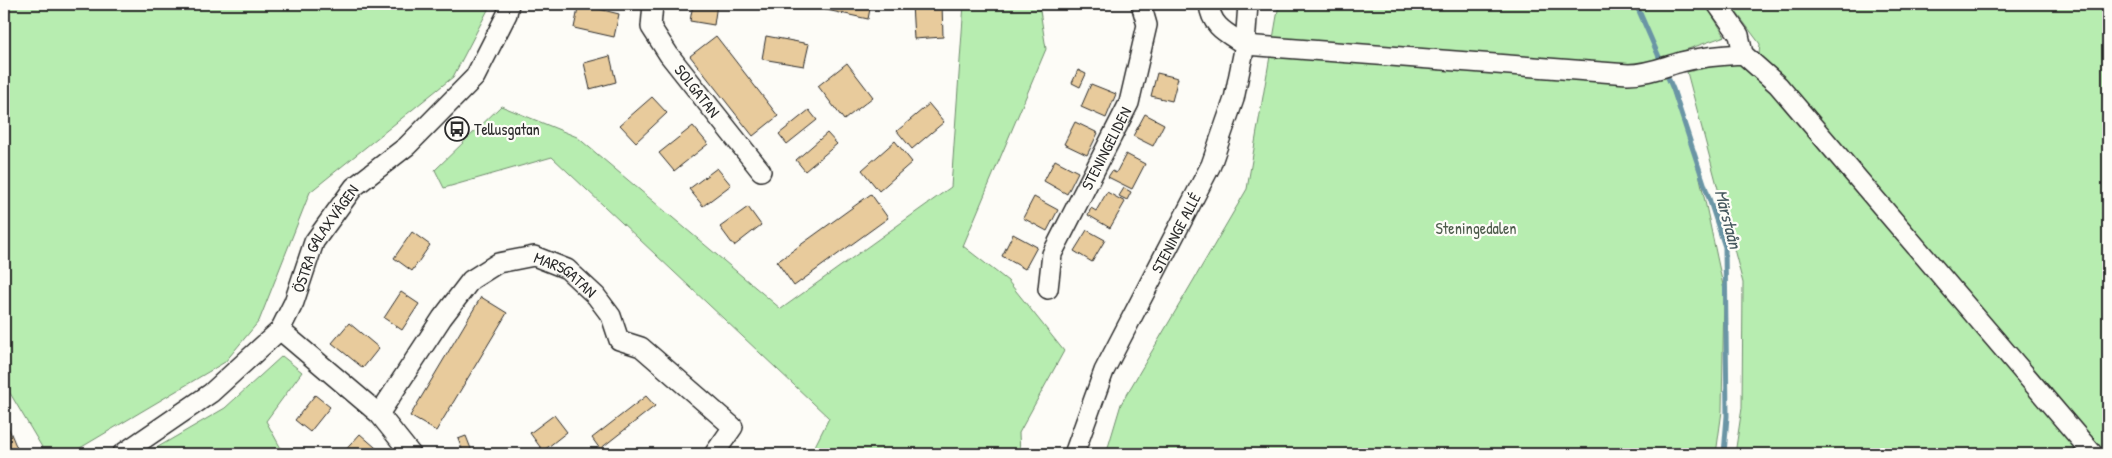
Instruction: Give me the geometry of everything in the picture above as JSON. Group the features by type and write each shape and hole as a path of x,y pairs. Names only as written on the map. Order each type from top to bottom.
{"street":[{"name":"ÖSTRA GALAXVÄGEN","path":"122,454 211,393 280,330 294,302 314,242 354,187 407,146 475,77 507,14 509,4"},
{"name":"SOLGATAN","path":"653,4 651,27 660,41 761,171"},
{"name":"STENINGELIDEN","path":"1048,289 1052,254 1129,103 1147,25 1141,4"},
{"path":"1209,4 1214,23 1245,45 1628,74 1644,73 1683,62 1728,54 1743,54"},
{"name":"STENINGE ALLÉ","path":"1074,454 1104,371 1211,165 1234,100 1245,45 1248,4"},
{"path":"1717,4 1739,35 1743,54 1778,85 2093,454"},
{"name":"MARSGATAN","path":"379,414 442,318 471,280 498,263 534,256 567,269 596,296 611,316 619,340 641,347 733,426 714,454"},
{"path":"280,330 379,414 411,454"}],"green space":[{"path":"4,4 491,4 453,77 310,192 259,321 225,362 70,454 46,454 4,383"},
{"path":"964,4 1039,4 1046,49 963,246 1008,281 1064,351 1019,433 1020,454 811,454 829,418 552,157 444,188 435,170 501,106 577,137 781,309 951,187"},
{"name":"Steningedalen","path":"1279,4 1705,4 1725,36 1643,65 1666,74 1696,159 1724,290 1722,411 1716,454 1106,454 1121,404 1247,189"},
{"path":"1730,4 2108,4 2108,454 1735,454 1742,408 1743,283 1687,72 1738,61 1757,73 1760,44"},
{"path":"282,356 302,372 266,421 284,454 146,454 225,408"}],"building":[{"path":"579,4 619,14 614,37 574,28"},
{"path":"693,4 717,4 714,25 690,21"},
{"path":"799,4 871,4 868,19"},
{"path":"912,4 942,4 943,37 914,39"},
{"path":"716,36 778,116 753,136 690,56"},
{"path":"766,36 809,44 804,66 762,59"},
{"path":"610,56 616,82 590,89 584,63"},
{"path":"847,63 873,97 844,120 818,86"},
{"path":"1078,70 1086,74 1080,87 1072,83"},
{"path":"1157,73 1178,78 1172,101 1151,96"},
{"path":"1091,84 1116,94 1106,118 1081,107"},
{"path":"652,97 667,113 636,142 620,125"},
{"path":"929,104 944,122 912,149 897,131"},
{"path":"809,110 817,120 787,144 779,134"},
{"path":"1145,114 1164,124 1153,146 1133,136"},
{"path":"1075,122 1098,133 1087,155 1064,144"},
{"path":"693,126 708,144 674,171 659,153"},
{"path":"827,133 837,144 805,171 796,160"},
{"path":"895,141 912,162 879,191 862,170"},
{"path":"1126,154 1145,164 1132,189 1108,177 1112,171 1116,173"},
{"path":"1055,160 1078,172 1067,194 1044,181"},
{"path":"717,168 731,185 703,206 689,189"},
{"path":"1124,188 1131,192 1127,200 1119,196"},
{"path":"1107,192 1125,202 1110,228 1088,215 1091,208 1096,211"},
{"path":"871,194 888,218 794,286 777,262"},
{"path":"1034,197 1058,210 1047,231 1023,218"},
{"path":"748,207 761,225 734,246 720,227"},
{"path":"1087,230 1105,240 1092,262 1074,251"},
{"path":"412,232 430,245 412,271 394,258"},
{"path":"1013,234 1037,247 1025,269 1002,256"},
{"path":"401,292 419,304 402,330 384,318"},
{"path":"481,297 507,313 436,431 410,416"},
{"path":"349,323 379,348 363,368 332,343"},
{"path":"315,395 330,407 310,432 295,420"},
{"path":"646,396 655,406 600,449 592,438"},
{"path":"554,415 567,432 543,451 530,433"},
{"path":"4,417 19,453 17,454 4,454"},
{"path":"360,434 383,454 342,454"},
{"path":"466,436 473,454 464,454 458,439"}],"waterway":[{"name":"Märstaån","path":"1636,4 1673,89 1725,247 1727,416 1724,454"}],"place":[{"name":"Tellusgatan","path":"457,129"}]}
